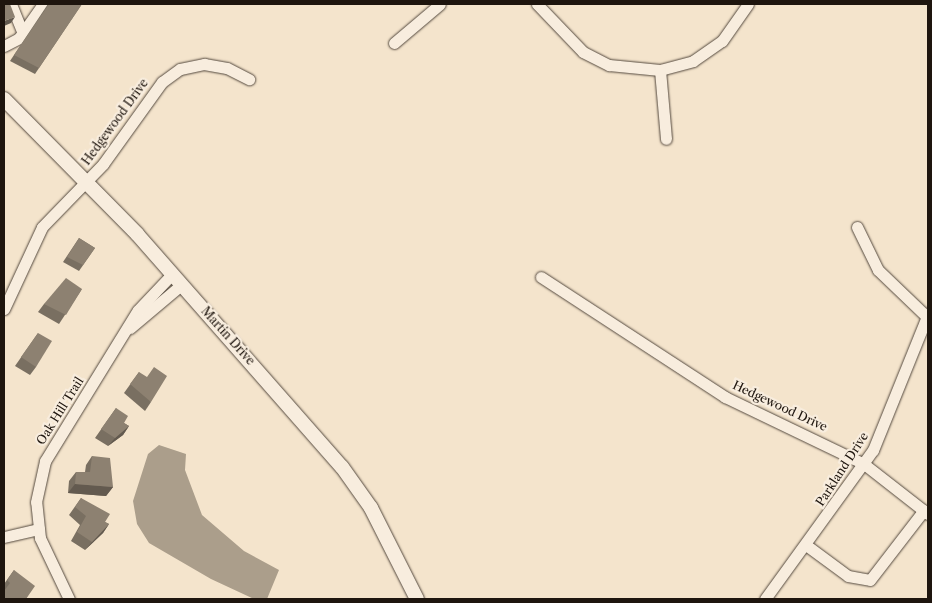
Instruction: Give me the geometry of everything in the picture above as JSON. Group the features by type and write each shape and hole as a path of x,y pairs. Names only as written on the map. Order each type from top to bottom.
{"street":[{"path":"11,4 23,33"},
{"path":"4,46 23,33 43,4"},
{"path":"394,43 440,4"},
{"path":"536,4 583,52 609,65 660,70 693,61 722,41 748,4"},
{"name":"Hedgewood Drive","path":"4,309 42,228 86,182 147,99 180,69 204,64 227,68 249,79"},
{"path":"660,70 666,139"},
{"name":"Martin Drive","path":"4,99 86,182 182,285 363,495 417,599"},
{"path":"857,227 878,270 928,316"},
{"path":"130,328 138,310 172,274"},
{"name":"Hedgewood Drive","path":"541,277 725,397 864,464 926,512"},
{"path":"130,328 182,285"},
{"name":"Parkland Drive","path":"766,599 864,464 890,414 928,316"},
{"name":"Oak Hill Trail","path":"69,599 50,566 39,529 36,502 45,461 130,328"},
{"path":"806,545 848,576 870,580 926,512"},
{"path":"4,537 39,529"}],"shaded area":[{"path":"159,445 186,454 185,470 202,515 244,551 279,570 267,599 254,599 211,579 149,543 137,524 133,501 148,454"}],"building":[{"path":"4,4 10,4 15,17 4,21"},
{"path":"49,4 82,4 39,68 14,55"},
{"path":"79,238 95,248 83,265 67,257"},
{"path":"66,278 82,289 66,315 44,304"},
{"path":"38,333 52,341 36,367 21,357"},
{"path":"154,367 167,376 151,402 130,384 139,372 147,377"},
{"path":"116,408 128,416 124,423 129,426 115,438 101,429"},
{"path":"92,456 110,458 113,487 75,484 76,472 90,472"},
{"path":"81,498 110,514 105,522 109,524 92,542 77,532 86,516 75,507"},
{"path":"14,570 35,586 26,599 4,599 4,591 10,583 7,580"}]}
